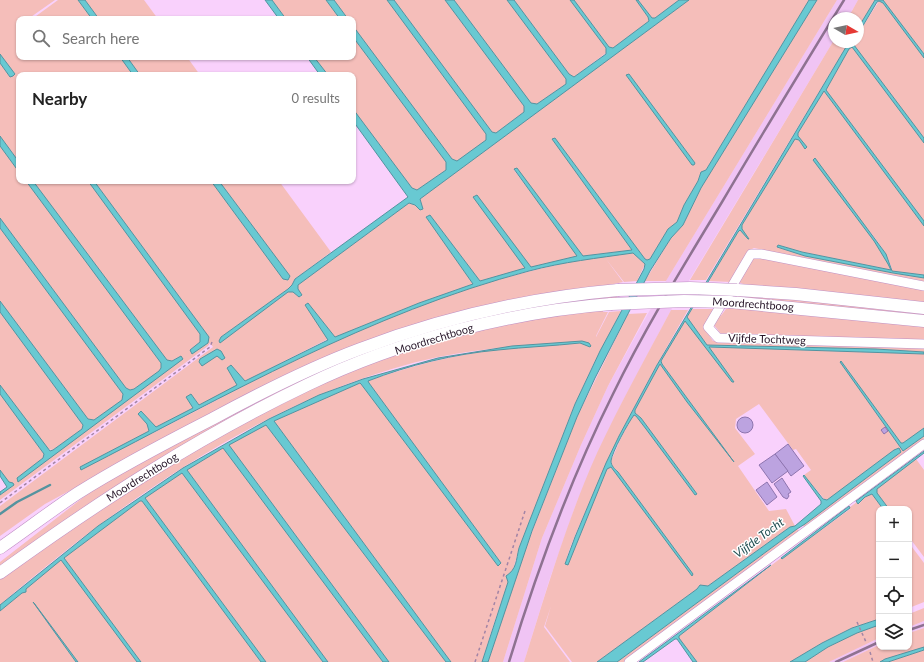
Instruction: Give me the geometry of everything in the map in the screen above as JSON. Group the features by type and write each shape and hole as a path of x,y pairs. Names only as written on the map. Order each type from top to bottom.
{"main road":[{"name":"Moordrechtboog","path":"0,548 77,494 144,455 228,410 304,372 359,349 424,327 502,307 573,294 618,290 690,288 737,290 796,294 924,308"},
{"name":"Moordrechtboog","path":"0,573 135,480 187,448 239,420 308,384 359,363 411,344 462,329 548,311 575,307 684,300 730,302 924,321"}],"street":[{"name":"Vijfde Tochtweg","path":"924,286 761,254 751,254 708,327 718,338 924,344"},
{"path":"629,662 924,444"}],"path":[{"path":"0,503 204,351 212,342"},
{"path":"475,662 525,511"},
{"path":"858,622 866,642"},
{"path":"870,652 873,662"}],"shaded area":[{"path":"0,0 55,0 32,16 16,16 16,60 122,60 131,72 16,72 16,158 0,136 0,63 10,77 15,74 0,54"},
{"path":"58,0 78,0 90,16 36,16"},
{"path":"78,0 85,0 97,16 90,16"},
{"path":"85,0 144,0 156,16 97,16"},
{"path":"265,0 272,0 284,16 277,16"},
{"path":"272,0 326,0 338,16 284,16"},
{"path":"326,0 334,0 346,16 338,16"},
{"path":"334,0 387,0 486,134 487,140 457,161 452,159 356,30 356,16 346,16"},
{"path":"387,0 394,0 492,132 496,133 524,112 524,106 445,0 454,0 531,103 537,104 566,84 566,79 507,0 514,0 569,74 574,77 606,54 606,48 570,0 574,0 609,47 613,48 649,21 648,17 636,0 638,0 652,18 655,18 679,0 689,0 420,199 423,209 420,210 415,205 409,203 298,285 298,289 302,295 299,297 293,292 288,292 220,343 219,341 221,337 288,289 295,279 408,197 356,125 356,113 412,188 417,190 446,170 446,162 356,41 356,30 452,159 457,161 486,140 486,134"},
{"path":"394,0 445,0 524,106 524,112 496,133 492,132"},
{"path":"454,0 507,0 566,79 566,84 537,104 531,104"},
{"path":"514,0 570,0 606,48 606,53 574,77 569,74"},
{"path":"574,0 636,0 648,17 649,21 613,48 609,47"},
{"path":"638,0 679,0 655,18 652,18"},
{"path":"689,0 809,0 706,170 701,172 677,222 668,229 650,259 645,259 555,138 552,139 632,250 583,256 516,168 514,170 578,256 531,267 473,197 526,268 480,281 430,215 426,217 473,284 419,303 335,337 308,303 305,305 328,339 245,381 231,365 227,368 238,385 199,405 191,394 193,408 156,427 138,414 147,424 149,431 81,467 155,432 265,375 333,342 391,316 452,294 514,275 590,258 633,253 645,264 637,281 624,282 606,259 623,282 409,326 82,484 45,504 0,536 0,506 213,347 210,343 208,346 0,500 0,495 13,485 9,483 0,470 0,394 44,454 43,458 17,478 181,356 171,361 167,360 35,184 90,184 200,334 200,342 190,350 192,353 209,337 96,184 213,184 283,279 288,280 290,276 221,184 281,184 331,252 295,279 288,289 221,337 220,342 288,292 293,292 299,297 302,296 298,289 298,285 409,203 415,205 420,210 423,209 420,199","holes":["629,74 695,163 694,164 626,75"]},
{"path":"809,0 817,0 701,188 683,225 671,238 650,271 595,378 577,417 532,531 488,662 482,662 508,582 506,576 514,567 519,548 575,404 600,351 644,269 645,264 633,253 568,263 529,271 412,309 300,358 81,470 80,467 149,431 147,424 138,414 141,411 156,427 193,408 186,397 191,394 199,405 237,385 227,368 231,365 245,381 328,340 305,305 308,303 335,337 419,303 473,284 426,217 430,215 480,281 525,268 473,197 477,195 531,267 577,256 514,169 517,168 583,256 632,250 552,139 555,138 645,259 650,259 668,229 677,222 701,172 706,170"},
{"path":"817,0 837,0 830,12 828,12 828,15 666,281 645,281 671,238 683,225 701,188"},
{"path":"837,0 858,0 851,12 830,12"},
{"path":"858,0 875,0 864,18 864,12 851,12"},
{"path":"875,0 883,0 924,54 924,58 883,3 879,1 877,2 864,24 864,18"},
{"path":"883,0 924,0 924,54"},
{"path":"879,1 883,3 924,58 924,138 856,48 864,48 864,25"},
{"path":"828,15 829,48 670,312 597,454 575,507 549,581 524,662 503,662 542,538 581,445 608,386 666,281"},
{"path":"356,41 446,162 446,170 417,190 412,188 356,113 356,72 326,72 316,60 356,60"},
{"path":"829,48 845,48 706,280 690,280"},
{"path":"845,48 850,48 826,90 924,221 924,226 824,91 798,133 798,136 807,147 805,149 799,140 795,139 742,225 742,229 749,239 740,230 738,232 687,317 707,345 876,349 924,352 924,354 709,347 734,382 732,382 685,321 661,361 662,364 734,462 687,402 660,364 635,410 635,413 641,418 697,494 695,495 634,415 617,445 611,461 613,467 693,574 692,576 611,467 607,469 568,565 565,564 606,463 657,365"},
{"path":"853,48 924,143 924,221 826,90 849,49"},
{"path":"853,48 856,48 924,138 924,143"},
{"path":"0,54 15,74 13,76 10,77 0,63"},
{"path":"122,60 129,60 138,72 131,72"},
{"path":"129,60 189,60 198,72 138,72"},
{"path":"309,60 316,60 326,72 318,72"},
{"path":"629,74 695,163 694,165 692,165 626,75"},
{"path":"824,91 924,226 924,275 892,271 886,254 880,245 847,206 877,244 891,270 802,252 778,245 777,247 805,256 924,278 924,283 754,248 750,250 731,282 709,281 738,232 742,229 742,225 795,138 799,140 805,148 798,136 798,133"},
{"path":"0,136 16,158 16,168 0,146"},
{"path":"0,146 16,168 16,184 28,184 161,363 160,371 134,389 130,390 126,388 0,218"},
{"path":"815,158 886,254 892,271 924,275 924,278 805,256 777,247 778,245 802,252 891,270 874,241 813,160"},
{"path":"28,184 35,184 167,360 172,361 181,356 183,359 18,482 17,478 43,458 44,454 0,394 0,385 50,451 82,429 83,425 0,312 0,301 88,419 94,420 122,400 123,394 0,228 0,218 126,388 130,390 134,389 159,371 161,368 161,363"},
{"path":"90,184 96,184 209,337 208,343 192,354 190,350 200,342 200,334"},
{"path":"213,184 221,184 290,276 288,280 283,279"},
{"path":"0,228 123,394 122,400 94,420 88,419 0,301"},
{"path":"760,258 924,289 924,303 746,285 738,282 753,259"},
{"path":"735,294 924,313 924,316 733,297"},
{"path":"618,295 616,299 577,302 333,368 0,567 0,562 94,489 202,429 331,365 448,324 534,305"},
{"path":"737,307 924,326 924,340 722,335 713,324 723,310 720,317 726,309"},
{"path":"692,309 715,309 704,328 713,341 924,346 924,352 876,349 707,345 687,317"},
{"path":"603,310 603,312 608,312 596,337 609,312 621,311 575,404 519,548 482,662 451,662 274,421 360,383 498,566 501,563 368,381 420,365 474,353 500,349 580,343 586,344 586,342 512,346 438,357 378,373 319,395 261,423 205,454 150,489 98,526 0,605 0,578 97,510 228,431 320,385 363,366 435,342 540,317"},
{"path":"671,310 688,310 649,379 613,450 577,531 565,564 568,565 607,468 611,467 693,575 618,472 612,466 611,461 633,415 636,416 695,495 697,494 641,418 635,413 635,410 660,364 687,402 734,462 662,364 661,361 685,321 733,382 708,347 924,354 924,428 903,444 841,361 840,362 903,451 924,436 924,441 804,527 803,525 901,452 899,449 894,450 829,499 825,500 804,475 811,470 796,449 793,450 759,404 736,419 735,428 755,454 738,466 769,511 786,509 795,526 790,527 708,586 700,585 697,589 597,662 572,662 545,626 551,606 544,627 570,662 524,662 558,556 586,478 633,381"},
{"path":"0,312 83,425 82,429 53,450 48,449 0,385"},
{"path":"647,313 608,386 581,445 542,538 503,662 488,662 521,560 577,417 628,314"},
{"path":"582,341 589,343 591,346 590,347 580,343 465,354 416,365 368,381 501,563 498,566 360,383 274,421 451,662 446,662 266,425 229,445 389,662 383,662 223,448 187,470 328,662 323,662 182,473 145,498 266,662 261,662 142,501 64,558 141,662 137,662 61,560 26,589 26,592 22,593 0,611 0,605 98,526 183,468 269,419 319,395 363,379 438,358 512,346"},
{"path":"217,349 221,351 225,358 222,360 217,356 202,366 199,362 200,359"},
{"path":"841,361 901,443 924,428 924,436 903,451 840,362"},
{"path":"266,425 446,662 389,662 229,445"},
{"path":"223,448 383,662 328,662 187,470"},
{"path":"899,448 901,452 617,662 597,662 697,589 700,585 708,586 790,527 795,526 821,504 821,501 803,476 804,475 823,499 827,500 894,450"},
{"path":"924,451 924,453 877,489 877,493 887,506 881,506 872,494 865,497 858,504 856,501"},
{"path":"916,459 924,470 924,557 912,541 912,506 887,506 877,493 876,489"},
{"path":"0,470 9,482 13,483 14,485 0,495 0,492 7,487 0,476"},
{"path":"182,473 323,662 266,662 145,498"},
{"path":"872,494 881,506 876,506 876,620 852,628 822,643 790,662 697,662 679,636 781,558 782,559 850,509 850,507 857,502 859,504 865,497"},
{"path":"140,500 261,662 141,662 64,558"},
{"path":"849,506 850,508 782,559 781,558"},
{"path":"797,529 799,531 625,662 617,662"},
{"path":"912,547 924,563 924,602 912,607"},
{"path":"61,559 137,662 78,662 33,602 76,662 0,662 0,611 25,592 26,589"},
{"path":"771,565 679,636 697,662 693,662 677,639 675,639 643,662 639,662"},
{"path":"33,602 34,603 78,662 76,662"},
{"path":"924,608 924,621 912,626 912,613"},
{"path":"876,620 876,626 857,633 828,647 805,662 790,662 822,643 852,628"},
{"path":"924,621 924,628 912,632 912,626"},
{"path":"876,626 876,639 829,662 805,662 828,647 857,633"},
{"path":"924,628 924,647 885,659 880,662 843,662 876,646 876,650 912,650 912,632"},
{"path":"876,639 876,646 843,662 829,662"},
{"path":"924,647 924,650 888,662 880,662 885,659"},
{"path":"924,650 924,662 888,662"}],"building":[{"path":"742,417 748,417 753,422 751,431 748,433 742,433 737,428 737,422"},
{"path":"885,427 888,431 884,434 881,430"},
{"path":"788,444 804,466 791,476 775,454"},
{"path":"775,454 788,471 772,483 759,465"},
{"path":"782,478 791,492 788,494 789,496 787,499 783,497 774,484"},
{"path":"767,482 777,497 767,505 756,490"}],"waterway":[{"path":"0,514 17,502 50,485"}],"railway":[{"path":"509,662 531,593 555,526 597,426 625,369 679,273 844,0"},
{"path":"912,629 924,625"},
{"path":"836,662 876,643"}],"water label":[{"name":"Vijfde Tocht","path":"759,538"}]}
